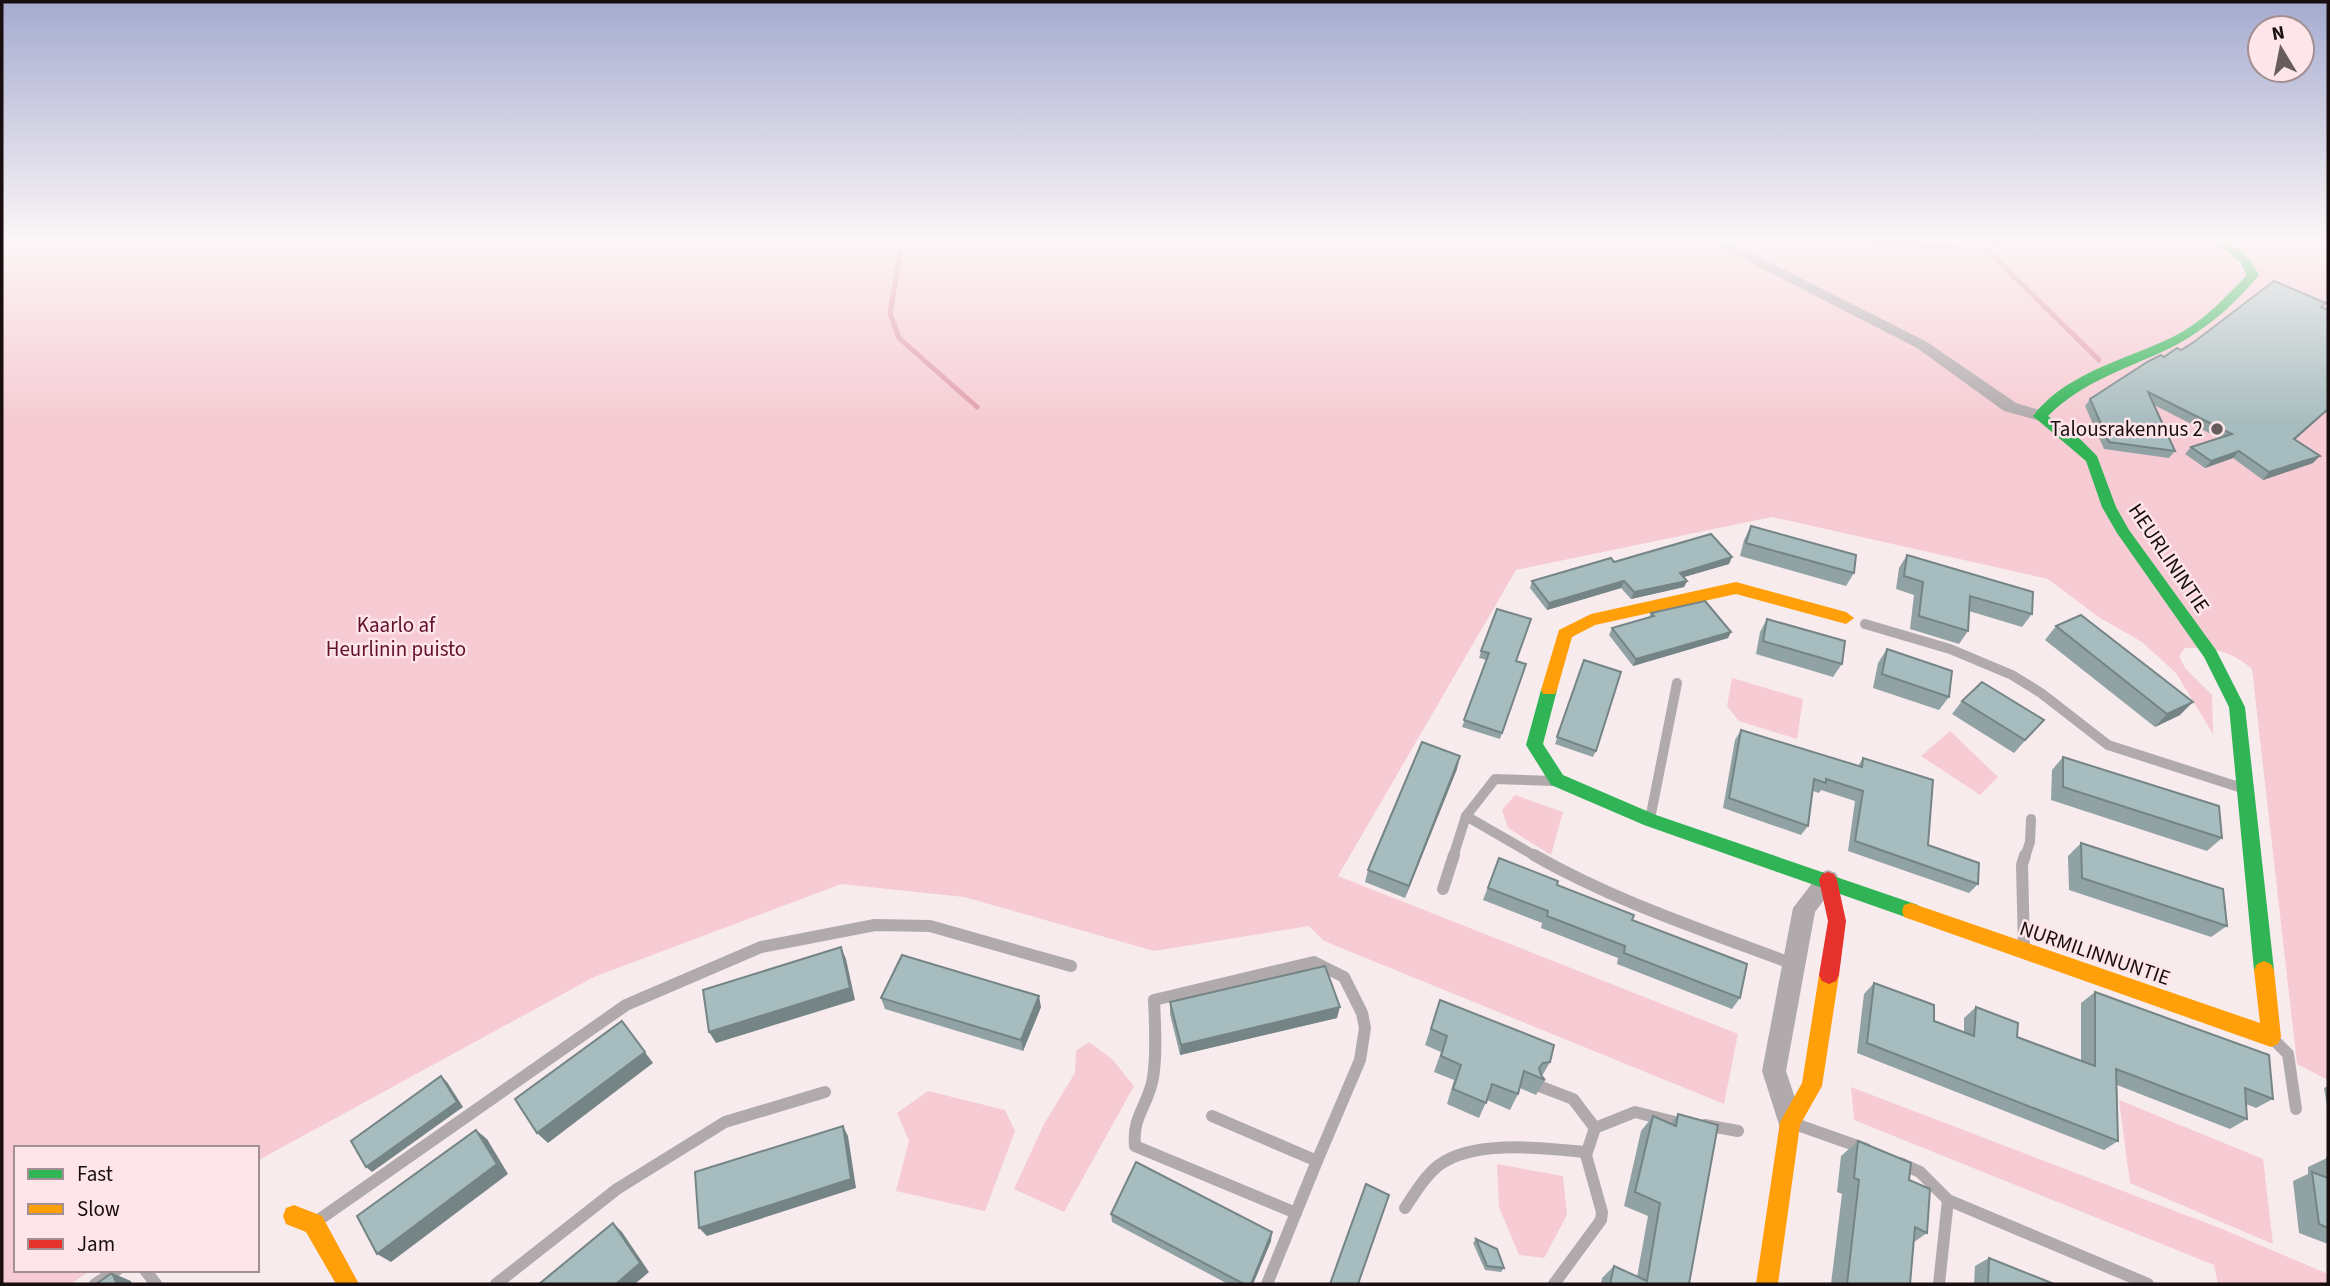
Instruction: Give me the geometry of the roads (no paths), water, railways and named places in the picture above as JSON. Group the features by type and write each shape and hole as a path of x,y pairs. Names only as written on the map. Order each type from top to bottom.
{"street":[{"path":"1839,303 1922,345 2010,407 2040,416 2050,402 2066,390 2096,373 2187,334 2224,303"},
{"name":"HEURLININTIE","path":"2040,416 2088,454 2101,476 2108,505 2159,586 2207,649 2237,707 2247,789"},
{"path":"1557,780 1534,745 1566,634 1569,632 1591,620 1736,588 1846,618"},
{"name":"NURMILINNUNTIE","path":"1557,780 1650,820 2271,1037"},
{"path":"2247,789 2271,1037"},
{"path":"1790,1122 1774,1072 1804,908 1828,880"},
{"path":"1766,1284 1790,1122 1812,1086 1837,921 1828,880"},
{"path":"294,1216 314,1224 348,1284"}],"lane":[{"path":"1865,624 1953,649 1989,664 2031,686 2059,705 2095,738 2108,745 2247,789"},
{"path":"1650,820 1677,683"},
{"path":"1443,889 1466,816 1495,779 1528,782 1557,780"},
{"path":"1466,816 1574,878 1627,901 1794,964"},
{"path":"2024,951 2022,865 2030,842 2031,819"},
{"path":"314,1224 625,1005 761,947 875,925 930,926 1071,966"},
{"path":"1267,1284 1360,1060 1365,1028 1362,1013 1344,976 1314,962 1154,1000 1156,1039 1153,1077 1146,1102 1133,1127 1135,1146 1296,1213"},
{"path":"2271,1037 2288,1054 2296,1109"},
{"path":"1539,1086 1565,1092 1578,1102 1595,1128"},
{"path":"496,1284 617,1189 725,1122 825,1093"},
{"path":"1554,1284 1601,1220 1603,1212 1589,1173 1585,1152 1595,1128 1635,1112 1681,1124 1738,1131"},
{"path":"1212,1116 1317,1161"},
{"path":"1790,1122 1836,1137 1920,1172 1948,1200 2148,1284"},
{"path":"1405,1208 1420,1184 1452,1158 1513,1149 1585,1152"},
{"path":"1939,1284 1948,1200"},
{"path":"96,1284 114,1272"}],"waterway":[{"path":"892,303 890,313 899,338 977,407"},
{"path":"2041,303 2099,360"}],"place":[{"name":"Talousrakennus 2","path":"2217,429"}],"park label":[{"name":"Kaarlo af Heurlinin puisto","path":"396,637"}]}
